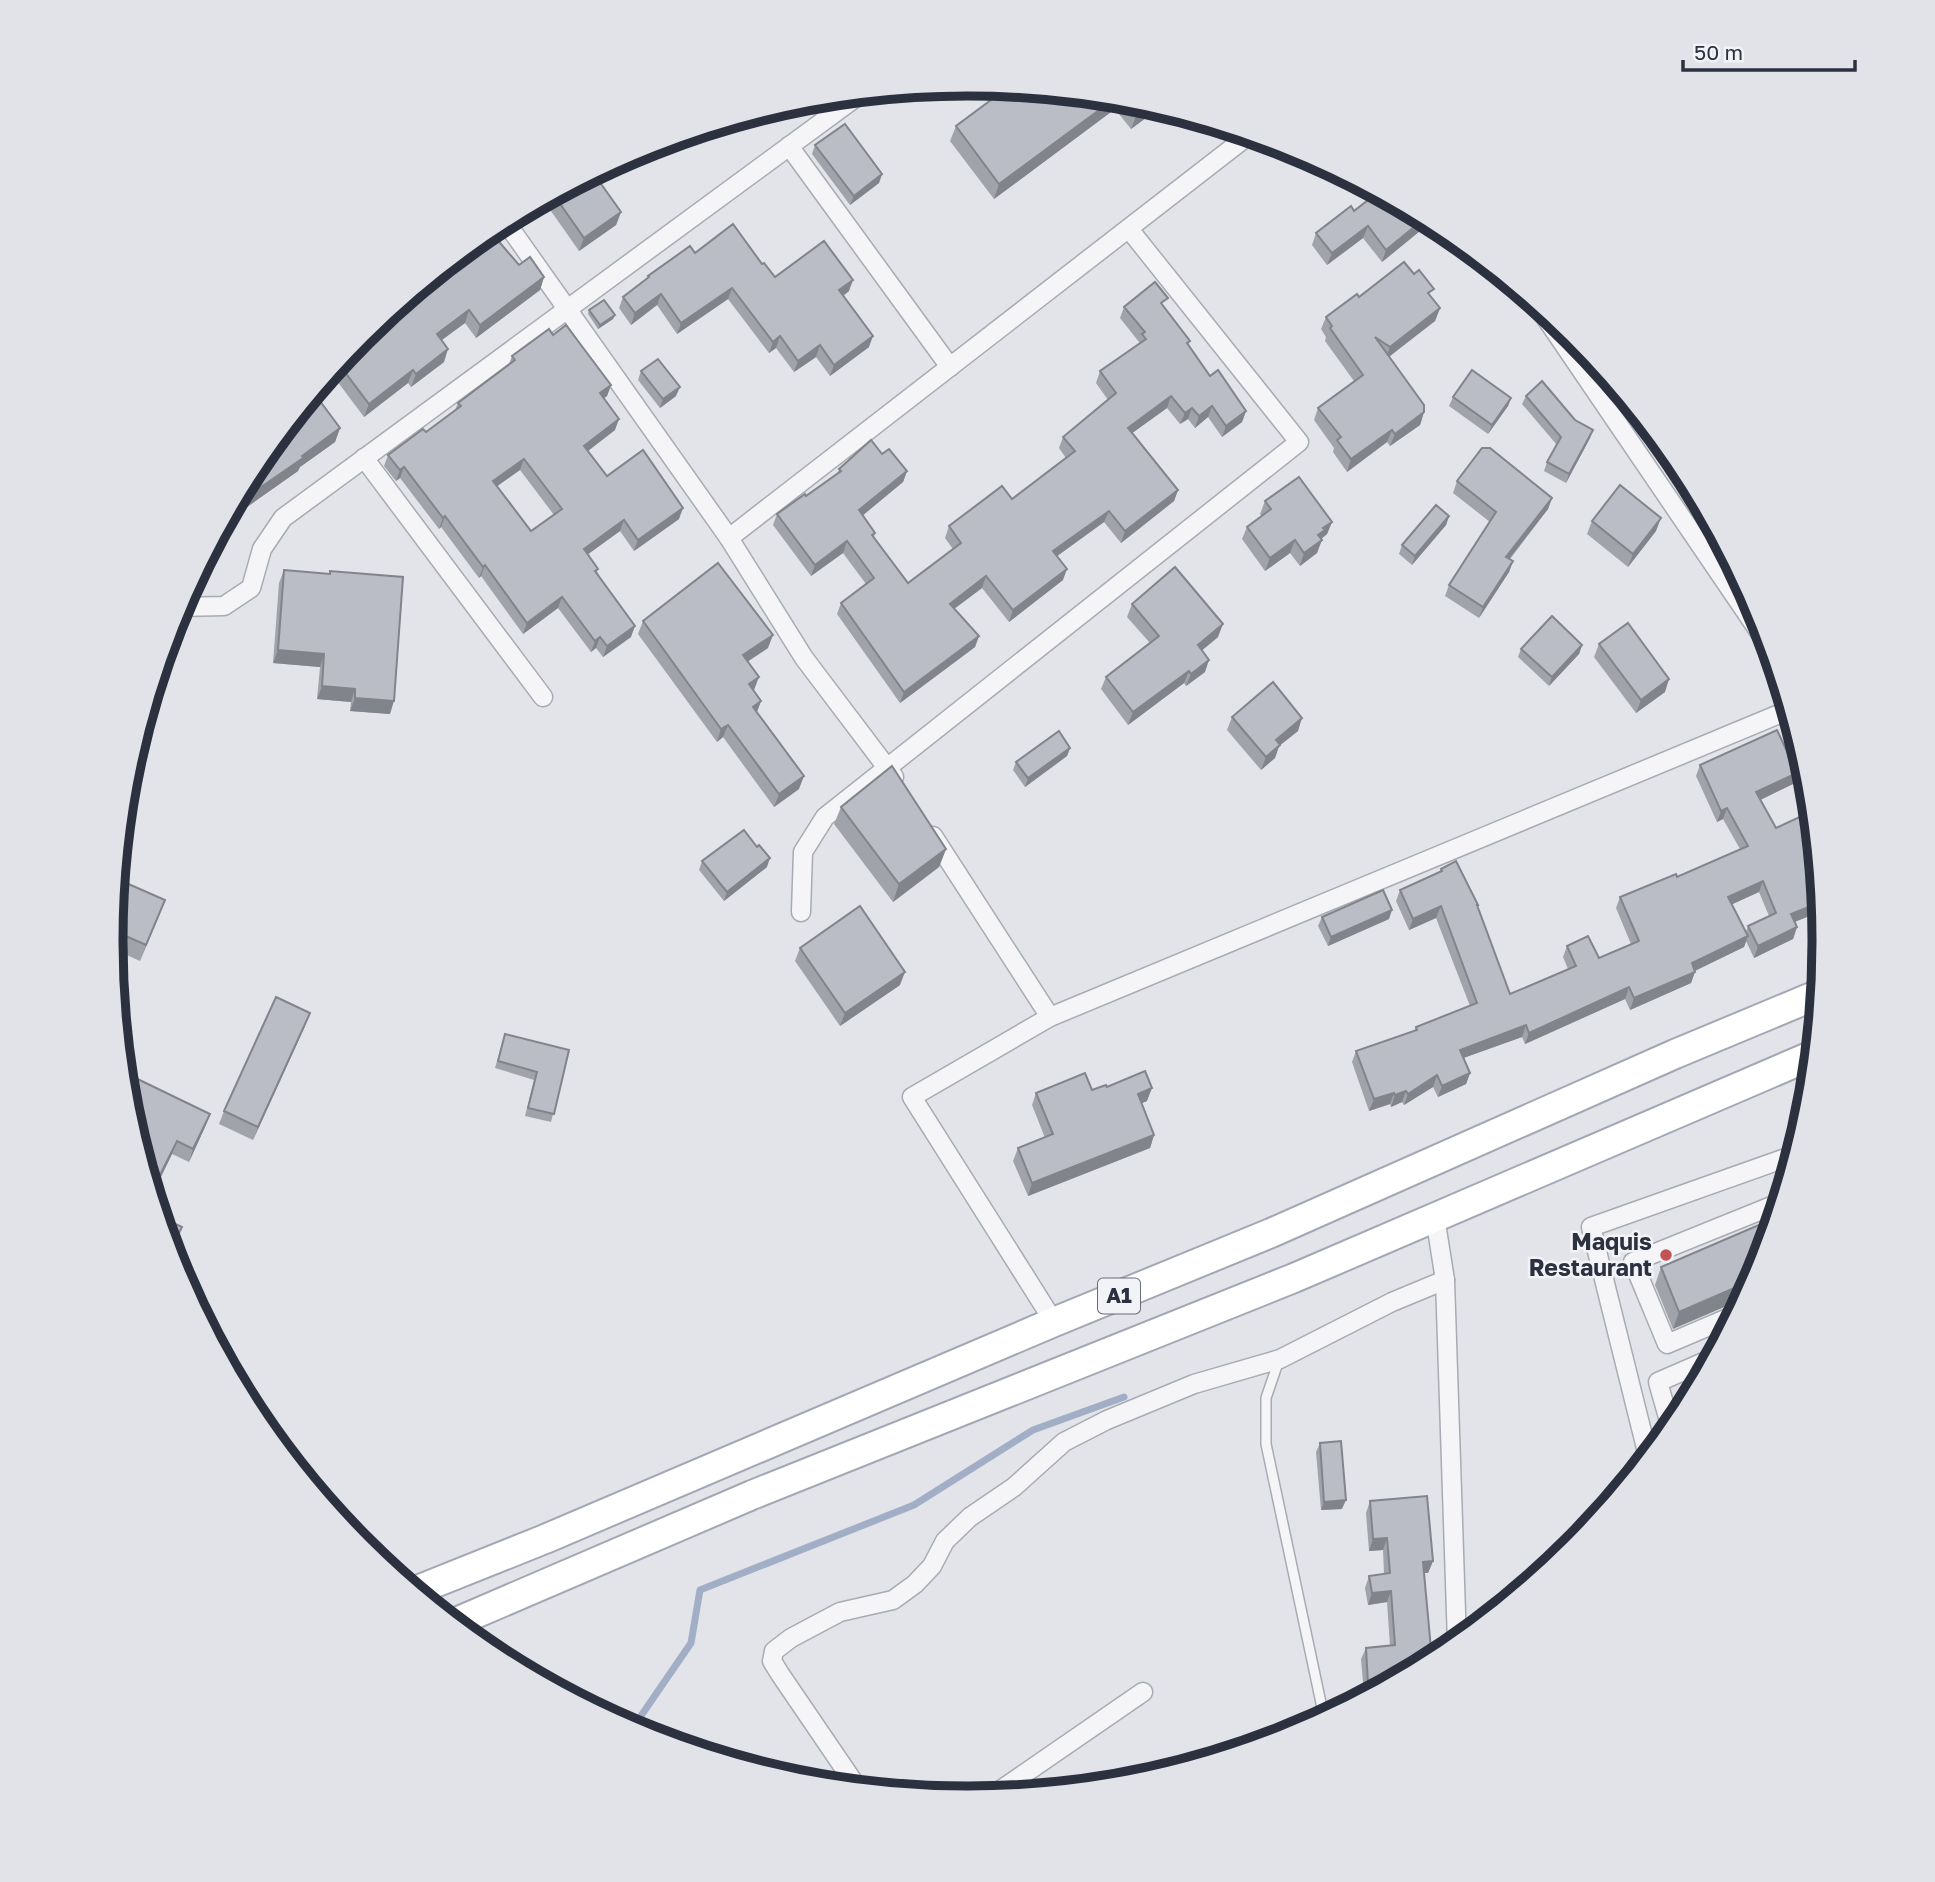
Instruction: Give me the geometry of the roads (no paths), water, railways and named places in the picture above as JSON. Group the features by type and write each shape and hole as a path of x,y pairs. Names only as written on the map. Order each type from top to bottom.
{"main road":[{"name":"A1","path":"424,1587 1271,1233 1675,1054 1810,998"},
{"name":"A1","path":"464,1619 752,1495 1281,1283 1804,1059"}],"street":[{"path":"192,607 224,606 251,588 262,549 283,518 845,105"},
{"path":"729,538 1241,142"},
{"path":"789,146 950,367"},
{"path":"801,912 803,852 825,817 1299,442 1129,229"},
{"path":"512,230 729,538 804,657 903,791"},
{"path":"1561,340 1744,609"},
{"path":"364,458 543,697"},
{"path":"1054,1322 912,1097 1051,1017 1780,713"},
{"path":"925,825 1051,1017"},
{"path":"1645,1445 1591,1227 1783,1159"},
{"path":"1722,1321 1667,1344 1633,1262 1769,1206"},
{"path":"1435,1217 1445,1280 1457,1629"},
{"path":"851,1778 772,1661 774,1651 791,1638 840,1612 893,1600 915,1584 932,1566 945,1541 970,1517 1014,1487 1064,1442 1107,1420 1194,1384 1280,1359 1392,1302 1445,1280"},
{"path":"1670,1355 1713,1337"},
{"path":"1667,1414 1658,1382 1698,1365"},
{"path":"1009,1785 1143,1692"}],"lane":[{"path":"1280,1359 1266,1398 1266,1444 1322,1707"}],"waterway":[{"path":"639,1719 691,1643 700,1590 914,1505 1033,1430 1124,1397"}],"place":[{"name":"Maquis Restaurant","path":"1666,1255"}]}
